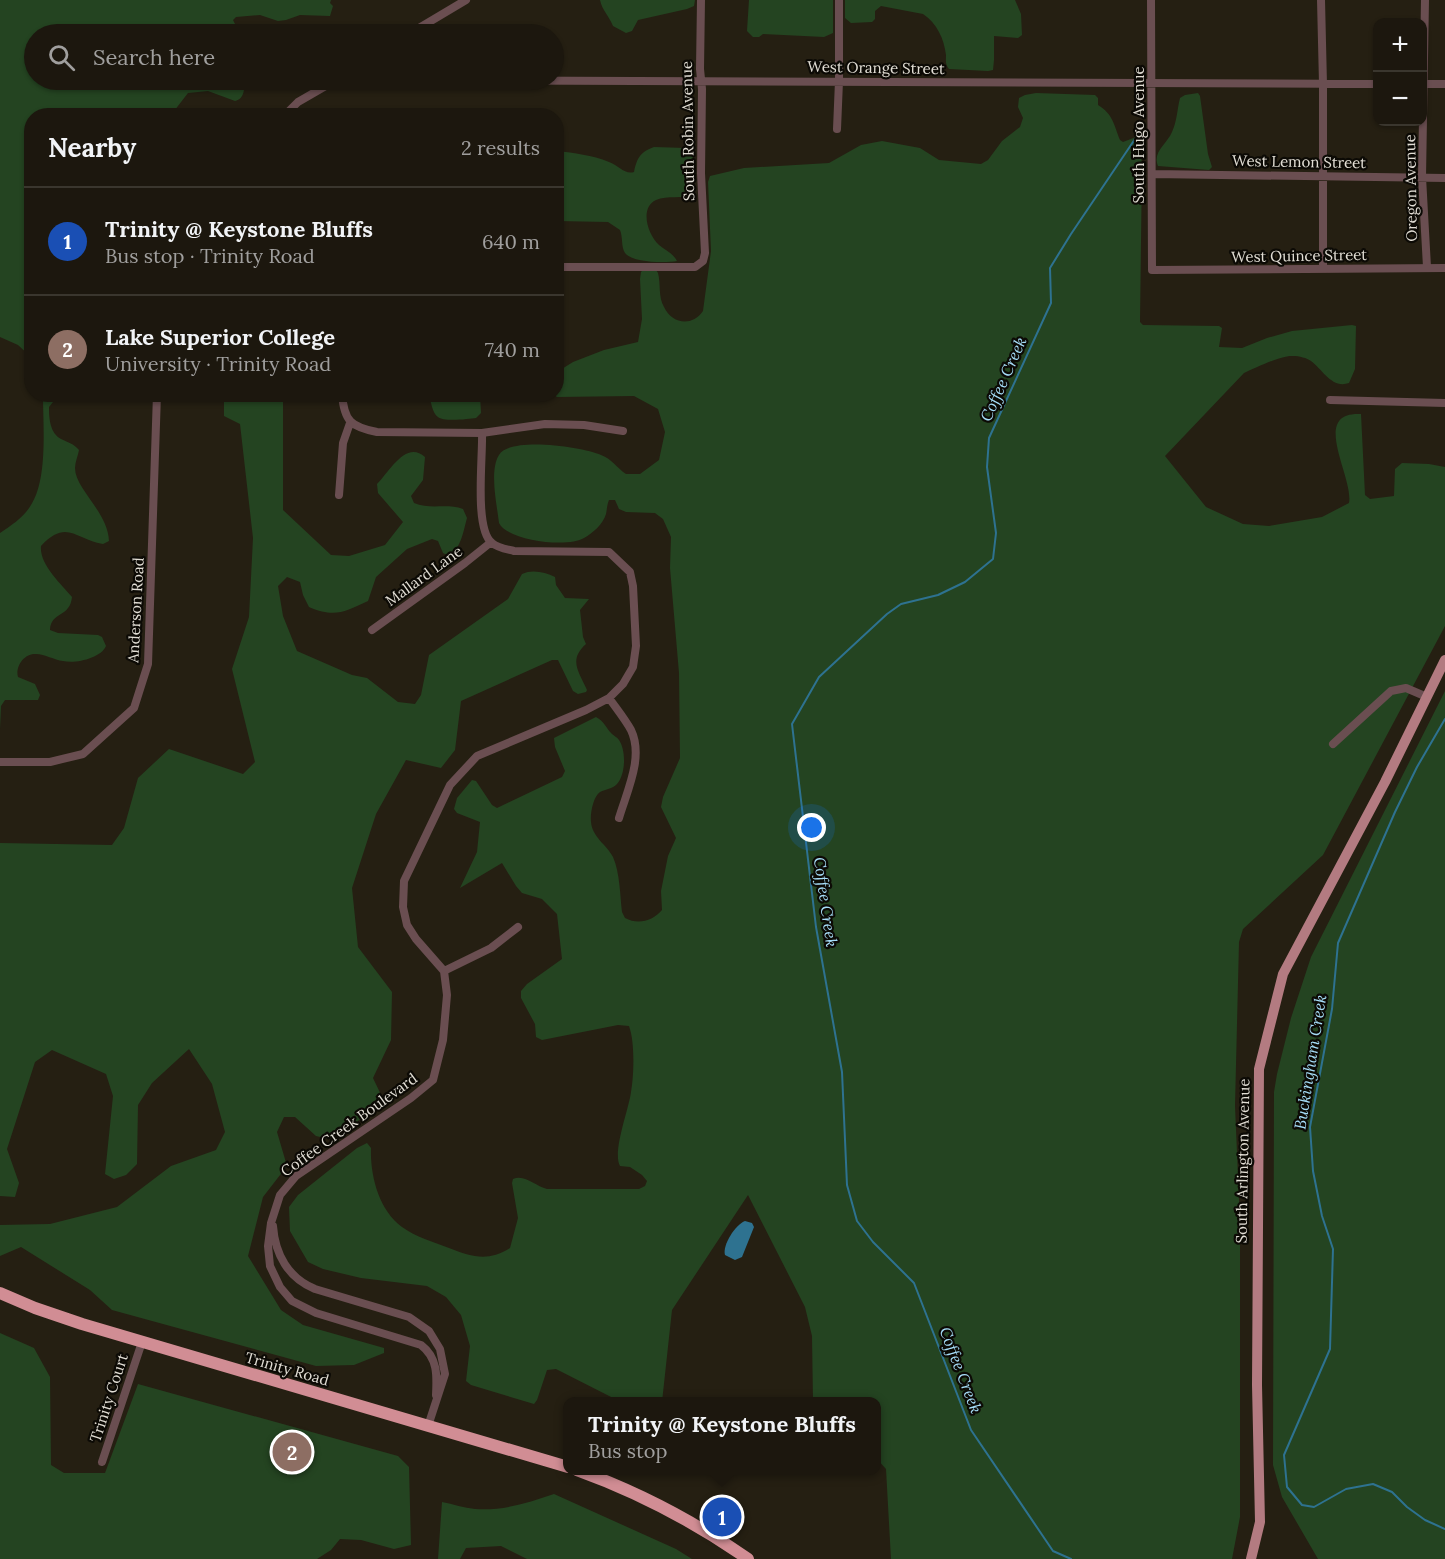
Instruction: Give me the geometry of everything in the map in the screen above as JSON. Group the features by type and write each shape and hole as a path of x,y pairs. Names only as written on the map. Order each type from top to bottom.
{"highway":[{"name":"Trinity Road","path":"0,1293 55,1315 142,1342 563,1466"},
{"path":"589,1475 672,1512 748,1559"}],"main road":[{"name":"South Arlington Avenue","path":"1251,1559 1260,1522 1257,1385 1259,1070 1283,974 1385,782 1445,660"}],"street":[{"path":"426,24 466,0"},
{"name":"South Robin Avenue","path":"564,267 695,267 703,261 705,253 701,173 701,0"},
{"path":"837,129 839,0"},
{"name":"South Hugo Avenue","path":"1151,0 1152,270"},
{"path":"1321,0 1323,269"},
{"name":"Oregon Avenue","path":"1424,72 1425,0"},
{"name":"West Orange Street","path":"564,80 1373,84"},
{"path":"1427,84 1445,84"},
{"path":"292,108 319,90"},
{"name":"Oregon Avenue","path":"1423,126 1422,177 1427,267"},
{"name":"West Lemon Street","path":"1153,174 1445,178"},
{"name":"West Quince Street","path":"1152,270 1445,268"},
{"path":"1330,400 1445,403"},
{"name":"Anderson Road","path":"0,762 50,762 83,754 134,708 148,664 157,402"},
{"path":"344,402 350,423 361,429 377,432 482,433 545,424 584,425 623,431"},
{"path":"339,495 343,442 350,423"},
{"path":"482,433 480,508 483,530 490,543 514,551 609,552 630,572 636,624 633,667 623,684 609,698 477,756 450,785 404,880 403,907 406,925 444,971 491,948 518,927"},
{"name":"Mallard Lane","path":"372,630 490,543"},
{"path":"1333,744 1390,691 1406,688 1427,697"},
{"path":"609,698 630,729 635,741 636,756 619,818"},
{"name":"Coffee Creek Boulevard","path":"436,1395 435,1363 421,1345 307,1310 292,1301 275,1279 269,1260 268,1238 273,1213 280,1195 296,1176 411,1098 433,1080 444,1029 447,995 444,971"},
{"name":"Coffee Creek Boulevard","path":"273,1213 274,1239 279,1255 284,1265 301,1282 315,1289 409,1317 429,1330 440,1349 445,1368 444,1378 436,1395 428,1426"},
{"name":"Trinity Court","path":"102,1462 142,1342"}],"green space":[{"path":"0,0 331,0 330,3 333,6 330,16 300,15 278,21 260,15 236,17 233,20 235,24 24,24 24,90 243,90 241,98 235,101 208,91 188,93 176,108 24,108 24,351 18,345 0,337"},
{"path":"600,0 695,0 694,6 687,9 638,20 632,31 626,33 613,26"},
{"path":"749,0 833,0 833,33 824,37 763,34 753,37 747,31"},
{"path":"845,0 1015,0 1021,14 1022,35 1018,38 994,36 993,70 949,69 946,64 944,43 939,32 923,14 881,6 875,11 875,19 872,22 851,23 845,18"},
{"path":"1036,93 1095,95 1098,98 1098,105 1107,112 1112,120 1120,140 1123,142 1139,138 1142,164 1140,322 1143,325 1219,326 1222,328 1219,347 1242,348 1292,331 1356,326 1355,369 1349,383 1333,381 1311,361 1303,357 1288,356 1268,362 1244,373 1165,456 1206,507 1243,524 1269,526 1322,517 1349,503 1349,492 1337,448 1336,434 1338,423 1346,416 1361,414 1365,495 1370,499 1394,496 1395,469 1402,463 1445,467 1445,626 1323,855 1243,929 1239,942 1235,1106 1240,1223 1240,1517 1232,1559 891,1559 886,1469 881,1463 881,1397 813,1397 812,1336 805,1307 748,1195 672,1310 663,1397 611,1397 556,1369 547,1370 534,1404 471,1385 466,1381 470,1346 461,1315 446,1297 427,1286 361,1278 323,1269 308,1262 290,1231 289,1207 298,1195 357,1148 367,1143 371,1148 374,1181 382,1202 394,1220 419,1236 473,1256 487,1257 510,1248 518,1218 513,1179 526,1179 547,1189 639,1189 645,1186 647,1181 642,1175 630,1167 620,1166 618,1159 619,1141 633,1077 633,1049 629,1026 618,1025 542,1040 536,1037 535,1024 521,998 521,991 527,984 562,959 557,914 542,899 522,893 502,863 460,888 477,852 480,822 457,813 454,809 457,798 472,780 476,781 492,805 497,808 562,777 565,771 555,747 554,738 596,717 619,740 624,762 620,780 611,788 600,792 592,806 592,827 613,857 625,918 645,921 662,910 661,891 668,856 676,838 661,807 680,758 679,673 670,568 671,537 663,519 655,513 626,512 619,509 615,500 609,500 605,518 597,528 576,541 539,541 514,534 499,523 494,488 496,462 499,455 506,449 531,445 564,446 592,452 608,459 626,474 640,474 659,460 665,432 658,409 634,396 564,397 564,368 604,350 638,342 642,319 640,279 643,270 656,270 658,273 662,303 672,317 688,321 693,320 703,311 711,251 708,182 710,176 744,168 829,163 861,145 882,141 920,148 939,160 981,164 988,160 1002,141 1020,127 1023,118 1018,107 1019,98"},
{"path":"1198,93 1212,167 1209,170 1158,166 1157,156 1174,128 1180,98"},
{"path":"654,147 693,150 694,195 656,200 648,209 647,215 647,222 655,241 677,261 649,262 629,256 624,251 620,230 608,222 564,221 564,152 596,158 631,173 634,172 638,159 645,151"},
{"path":"43,402 53,402 49,407 49,416 54,433 79,450 75,466 76,476 103,520 109,541 103,544 65,532 58,533 41,546 43,560 47,567 72,597 71,604 54,620 50,630 58,633 98,635 102,637 106,646 94,657 81,661 68,662 36,654 24,658 18,669 18,677 35,684 40,695 38,700 5,700 1,706 0,729 0,533 13,524 31,505 40,481 43,452"},
{"path":"224,402 283,402 283,510 331,555 349,556 385,545 403,522 378,493 377,484 399,459 411,452 425,457 423,480 411,496 414,503 463,509 467,518 461,540 452,553 447,555 443,553 438,541 432,539 407,549 376,577 368,601 346,611 333,613 309,607 300,582 287,577 278,586 283,616 297,651 352,675 367,678 398,702 415,704 421,695 429,655 508,599 522,574 534,571 551,575 555,577 556,585 565,598 589,599 580,610 586,644 577,655 576,661 586,692 578,694 573,691 558,660 552,660 461,701 455,750 441,768 406,760 376,814 352,888 358,947 392,992 391,1040 373,1078 384,1101 333,1140 316,1136 295,1117 284,1117 277,1132 287,1166 263,1197 248,1256 281,1310 303,1325 384,1348 384,1353 354,1365 316,1366 112,1310 90,1290 21,1247 0,1256 0,1225 50,1224 117,1207 171,1166 216,1150 225,1132 212,1084 189,1049 152,1083 138,1105 137,1164 126,1175 114,1179 105,1174 113,1096 106,1074 52,1050 35,1062 7,1149 19,1183 15,1197 0,1196 0,843 112,845 124,828 138,778 169,749 243,774 255,762 232,669 249,617 253,538 240,424 224,416"},
{"path":"431,402 480,402 481,413 476,418 441,419 434,413"},
{"path":"1445,691 1445,1559 1318,1559 1282,1497 1273,1465 1274,1092 1291,1018 1311,957"},
{"path":"0,1333 34,1348 50,1377 51,1465 64,1473 105,1473 138,1384 398,1456 409,1467 411,1545 394,1549 361,1540 340,1539 331,1550 317,1559 0,1559"},
{"path":"554,1494 676,1549 692,1559 527,1559 501,1546 466,1548 460,1559 438,1559 442,1502 471,1508 495,1509"}],"water":[{"path":"745,1221 752,1223 754,1227 742,1257 735,1260 725,1255 726,1246 734,1230"}],"waterway":[{"name":"Coffee Creek","path":"1071,1559 1053,1551 971,1430 914,1283 873,1242 857,1221 847,1185 842,1072 816,927 792,724 819,677 887,614 901,604 938,595 965,582 993,559 996,533 987,467 989,438 1051,303 1050,268 1135,139"},
{"name":"Buckingham Creek","path":"1445,719 1417,767 1395,812 1338,943 1332,1009 1310,1127 1313,1171 1322,1216 1333,1249 1330,1349 1284,1455 1287,1487 1302,1505 1314,1507 1346,1489 1373,1484 1392,1492 1425,1520 1445,1529"}],"place":[{"name":"Lake Superior College","path":"292,1452"},
{"name":"Trinity @ Keystone Bluffs","path":"722,1517"}]}
